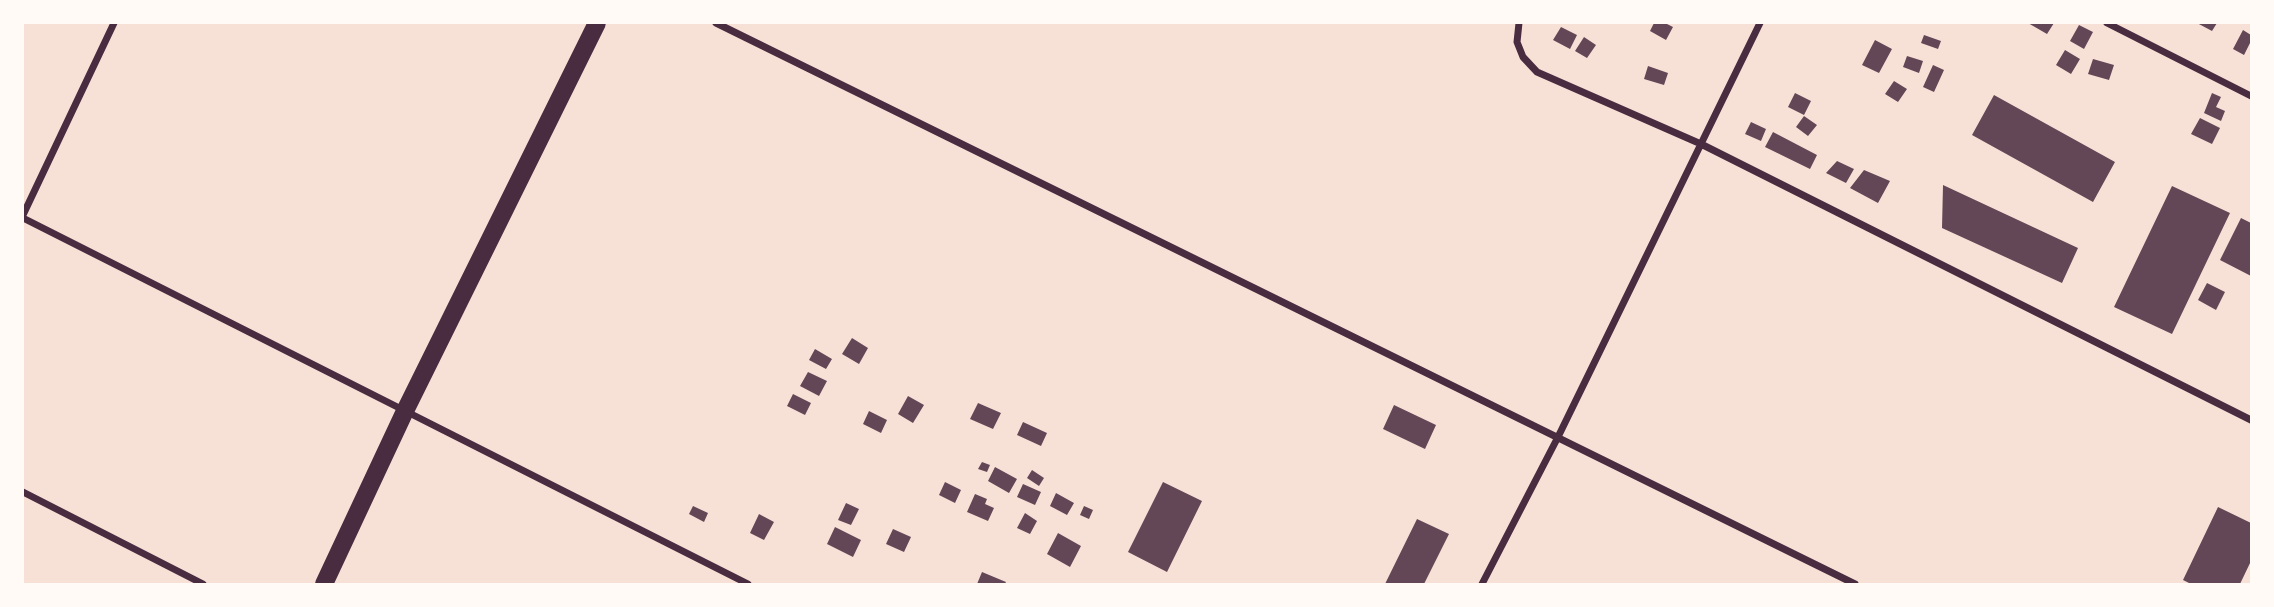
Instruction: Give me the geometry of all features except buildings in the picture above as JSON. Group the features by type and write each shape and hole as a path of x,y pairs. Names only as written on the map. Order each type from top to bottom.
{"main road":[{"path":"324,584 405,411 597,23"}],"street":[{"path":"114,23 23,216 748,584"},
{"path":"716,23 1855,584"},
{"path":"1519,23 1517,42 1523,57 1537,72 1701,144 2251,420"},
{"path":"1482,584 1558,437 1760,23"},
{"path":"2107,23 2251,96"},
{"path":"23,492 203,584"}]}
